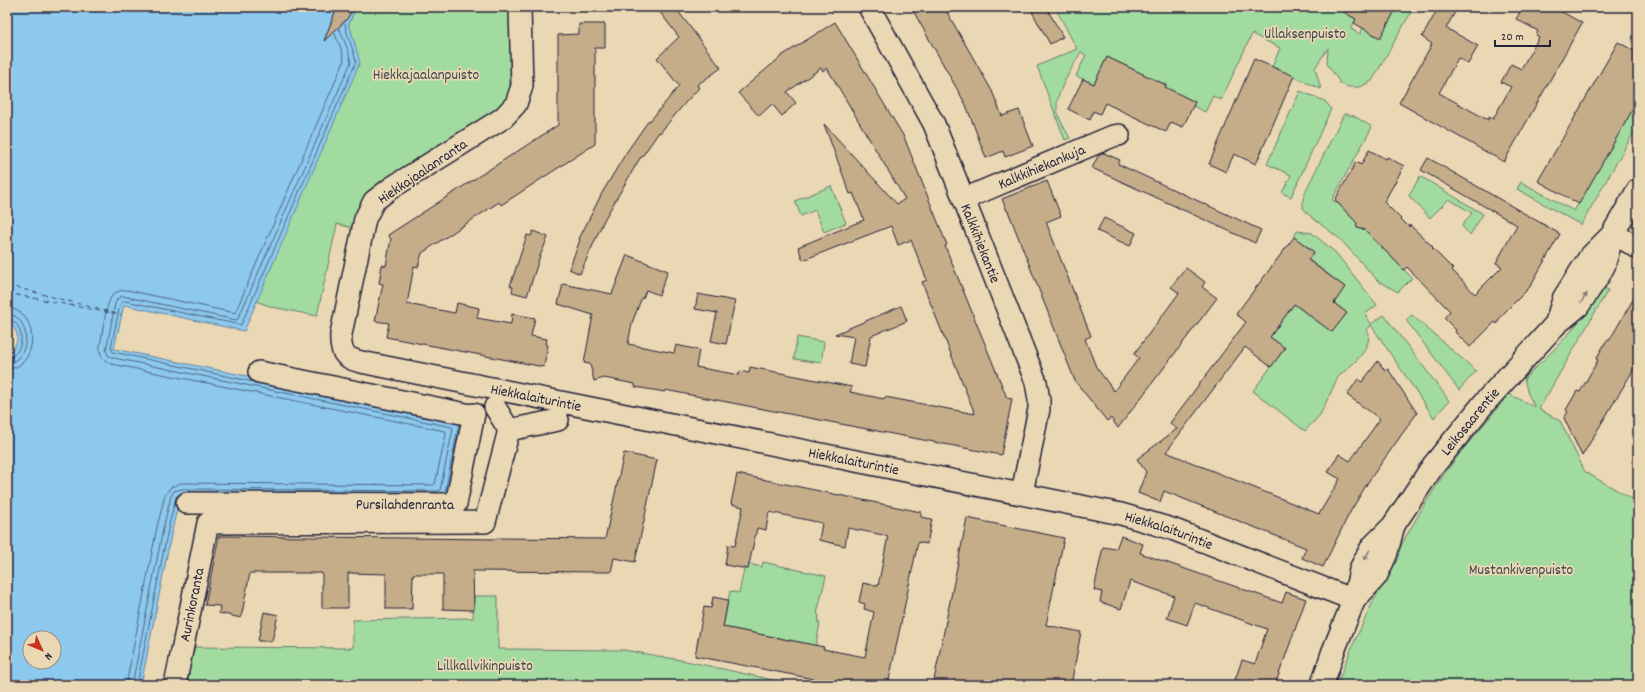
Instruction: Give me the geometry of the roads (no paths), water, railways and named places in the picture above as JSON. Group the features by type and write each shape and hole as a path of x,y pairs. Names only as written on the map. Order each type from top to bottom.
{"street":[{"name":"Hiekkajaalanranta","path":"344,354 340,344 341,334 361,232 370,208 374,201 391,188 503,118 516,104 522,86 520,7"},
{"name":"Kalkkihiekantie","path":"869,7 934,124 1036,382 1039,409 1022,493"},
{"name":"Kalkkihiekankuja","path":"964,199 1113,136 1119,136"},
{"name":"Leikosaarentie","path":"1322,685 1333,652 1354,600 1361,568 1372,547 1393,526 1433,466 1466,424 1556,324 1578,306 1599,275 1604,265 1613,233 1638,190"},
{"path":"1613,233 1638,248"},
{"name":"Hiekkalaiturintie","path":"344,354 348,358 361,362 1096,508 1144,520 1354,600"},
{"name":"Pursilahdenranta","path":"187,503 456,504 474,414 472,415 259,372"},
{"path":"495,407 509,430 558,420"},
{"name":"Pursilahdenranta","path":"208,524 480,527 509,430"},
{"name":"Aurinkoranta","path":"175,685 208,524"}],"water":[{"path":"7,7 356,7 348,26 350,27 360,62 244,331 124,305 114,349 464,420 447,500 180,498 172,530 141,685 7,685 7,355 14,347 17,338 17,334 12,326 7,322"}],"park label":[{"name":"Ullaksenpuisto","path":"1305,33"},
{"name":"Hiekkajaalanpuisto","path":"426,74"},
{"name":"Mustankivenpuisto","path":"1521,569"},
{"name":"Lillkallvikinpuisto","path":"485,665"}]}
